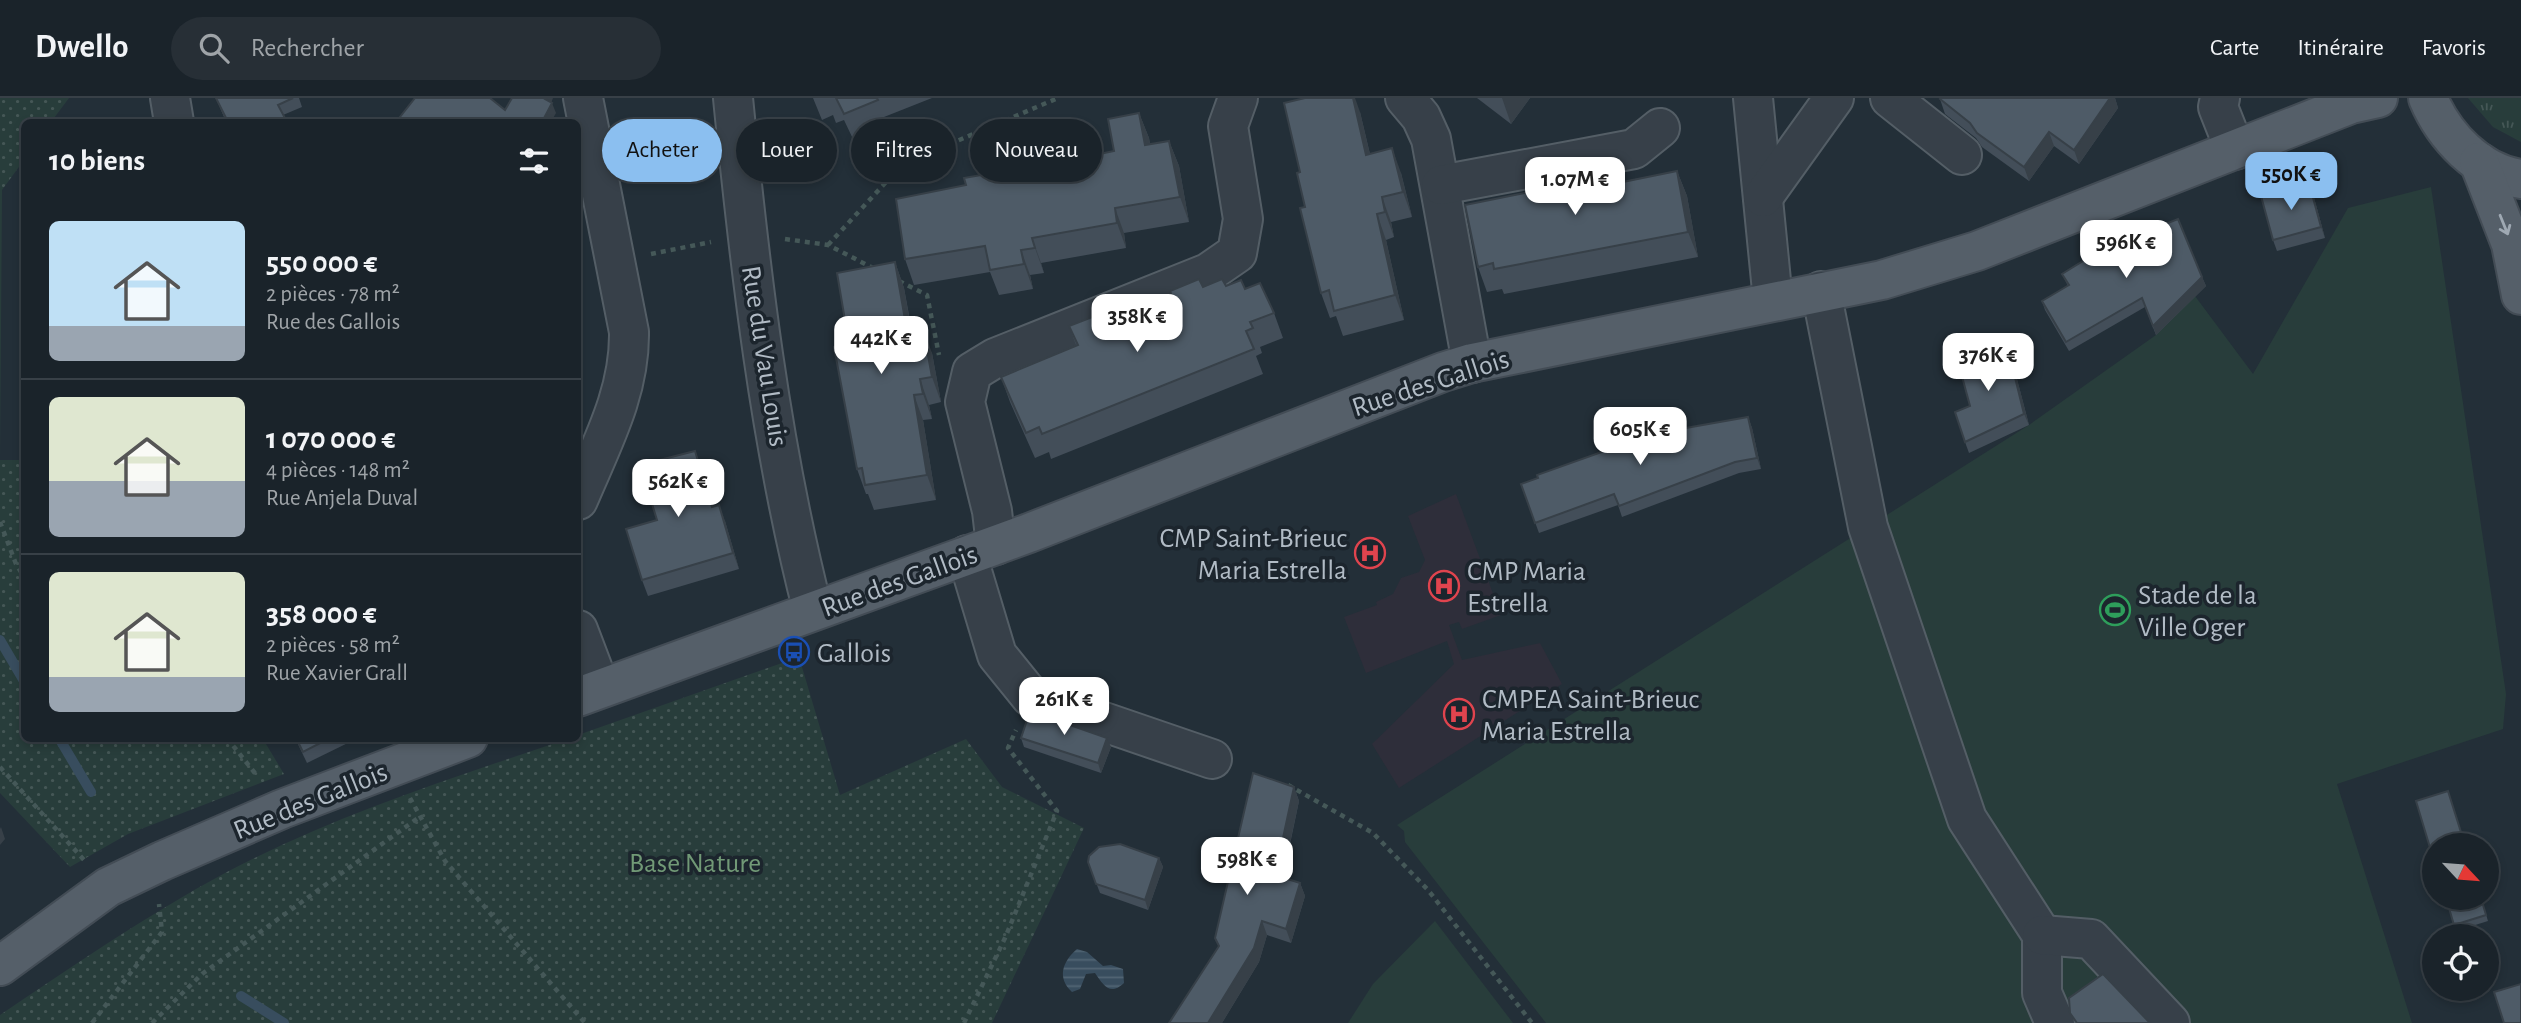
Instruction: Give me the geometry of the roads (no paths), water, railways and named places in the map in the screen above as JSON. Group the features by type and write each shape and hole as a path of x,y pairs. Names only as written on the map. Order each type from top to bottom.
{"main road":[{"name":"Rue des Gallois","path":"589,693 982,550 1472,363 1882,280 1977,251 2351,104 2378,98"},
{"path":"2428,98 2436,117 2455,142 2479,162 2521,179"},
{"path":"2479,162 2511,244 2521,295"},
{"name":"Rue des Gallois","path":"0,966 108,887 282,809 458,742"}],"street":[{"path":"170,98 174,119"},
{"path":"581,493 624,390 629,361 629,332 583,98"},
{"name":"Rue du Vau Louis","path":"733,98 747,234 770,393 813,611"},
{"path":"1212,759 1031,697 997,655 982,550 992,511 965,402 972,372 995,358 1208,273 1237,253 1243,219 1228,127 1238,98"},
{"path":"1405,98 1422,117 1431,139 1472,363"},
{"path":"1753,98 1773,301"},
{"path":"1763,197 1834,98"},
{"path":"1890,98 1962,155"},
{"path":"2220,98 2218,107 2235,150"},
{"path":"1441,186 1634,149 1660,128"},
{"path":"1821,291 1868,527 1967,819 2042,935 2042,993 2055,1023"},
{"path":"581,647 589,693"},
{"path":"2042,935 2091,939 2170,1023"}],"waterway":[{"path":"0,640 21,676"},
{"path":"61,742 91,792"},
{"path":"241,996 284,1023"}],"place":[{"name":"CMP Saint-Brieuc Maria Estrella","path":"1370,553"},
{"name":"CMP Maria Estrella","path":"1444,586"},
{"name":"Stade de la Ville Oger","path":"2115,610"},
{"name":"Gallois","path":"794,652"},
{"name":"CMPEA Saint-Brieuc Maria Estrella","path":"1459,714"}],"park label":[{"name":"Base Nature","path":"695,862"}]}
